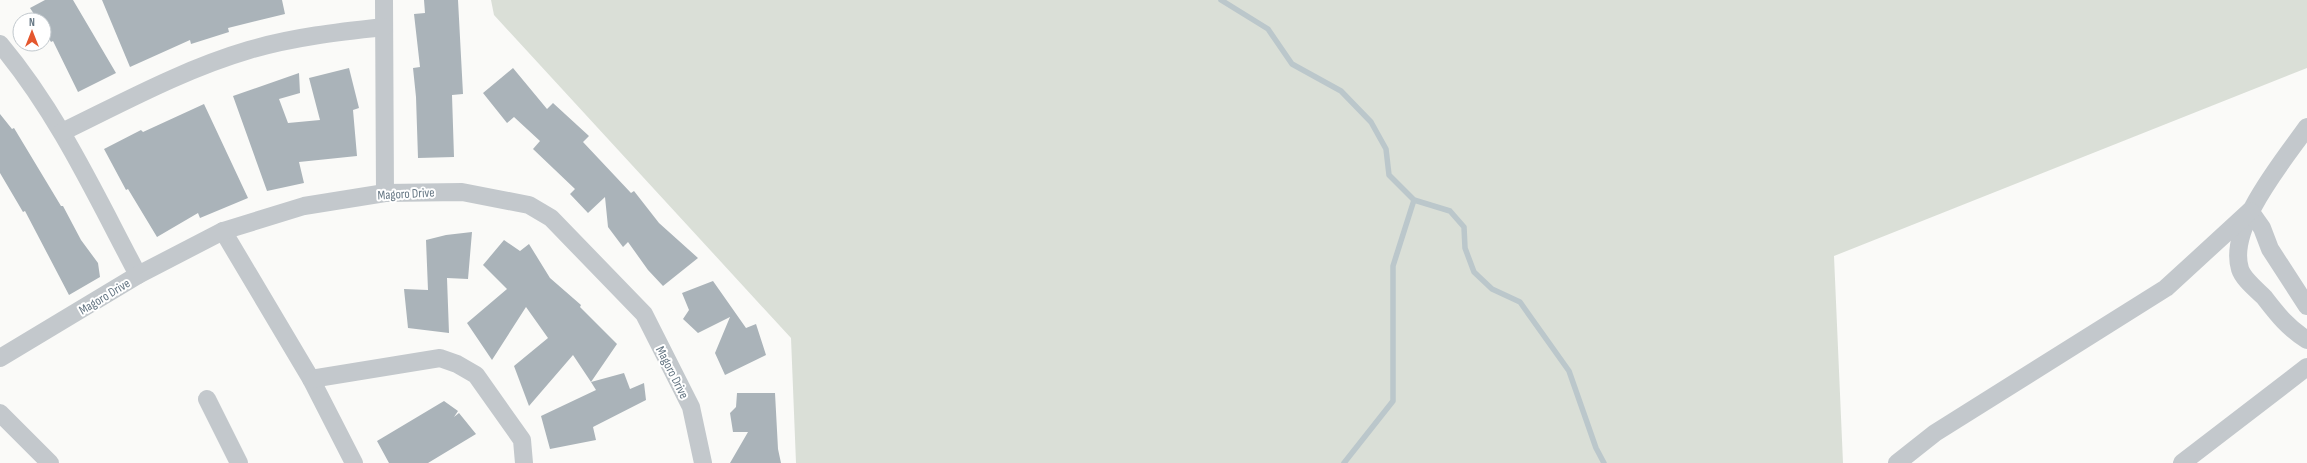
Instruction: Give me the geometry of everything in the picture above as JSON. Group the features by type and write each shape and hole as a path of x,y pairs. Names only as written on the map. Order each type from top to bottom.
{"street":[{"path":"384,0 385,193"},
{"path":"62,132 169,81 248,50 314,35 384,27"},
{"path":"0,44 15,62 62,132 138,275"},
{"path":"1897,463 1934,433 2166,288 2250,210 2282,159 2307,127"},
{"name":"Magoro Drive","path":"0,358 138,275 224,231 304,206 385,193 462,192 529,205 551,218 644,314 691,407 703,463"},
{"path":"2250,210 2262,228 2270,249 2297,288 2307,306"},
{"path":"2250,210 2240,244 2238,257 2241,271 2289,328 2307,340"},
{"path":"224,231 311,379 354,463"},
{"path":"311,379 440,358 457,364 476,375 522,440 524,463"},
{"path":"2182,463 2307,368"},
{"path":"207,399 239,463"},
{"path":"0,413 50,463"}],"shaded area":[{"path":"491,0 2307,0 2307,68 1834,256 1843,463 796,463 791,338 494,15"}],"building":[{"path":"45,0 73,0 116,73 78,92 52,42 52,12 33,12 30,8"},
{"path":"102,0 282,0 285,14 228,28 229,32 191,44 190,40 130,67"},
{"path":"424,0 458,0 463,94 452,95 454,157 418,158 416,97 413,68 420,67 414,14 425,13"},
{"path":"349,68 359,108 353,110 357,156 299,162 304,183 267,191 233,96 299,73 300,93 279,99 288,123 320,120 309,78"},
{"path":"513,68 547,109 553,103 589,136 583,142 631,193 634,191 659,223 698,258 663,286 648,270 628,242 623,247 608,227 605,197 588,213 570,194 575,189 533,149 540,141 514,117 507,123 483,93"},
{"path":"204,104 248,198 200,218 198,213 157,237 128,189 126,190 104,149 141,130 143,132"},
{"path":"0,114 12,129 14,128 61,206 63,206 81,240 98,263 100,277 69,295 25,211 23,212 0,173"},
{"path":"472,232 468,279 447,278 449,333 408,328 404,289 428,290 426,240 446,235"},
{"path":"504,240 520,251 529,244 550,278 581,305 580,307 617,344 591,382 573,355 529,406 514,366 548,338 526,307 492,360 467,323 507,289 483,265"},
{"path":"713,281 746,328 756,324 766,355 725,375 715,353 730,317 698,333 683,319 689,310 682,293"},
{"path":"624,373 630,389 644,383 646,400 593,427 596,440 550,449 541,416 596,390 591,382"},
{"path":"737,393 775,393 778,449 781,463 730,463 748,432 733,432 730,413 736,407"},
{"path":"444,401 458,411 454,417 459,413 476,434 428,463 389,463 377,441"}],"waterway":[{"path":"1221,0 1268,29 1292,64 1341,91 1371,122 1386,149 1389,175 1414,200 1450,211 1464,227 1465,248 1474,272 1492,289 1520,302 1569,371 1596,448 1604,463"},
{"path":"1344,463 1393,401 1393,266 1414,200"}]}
